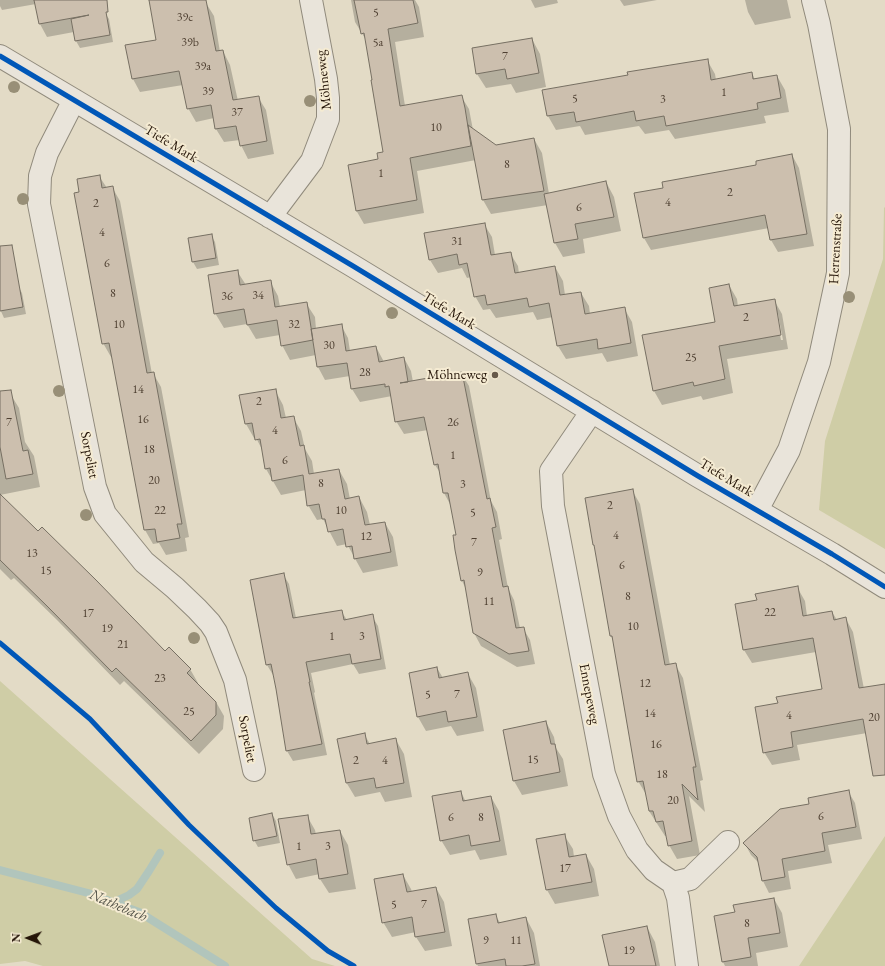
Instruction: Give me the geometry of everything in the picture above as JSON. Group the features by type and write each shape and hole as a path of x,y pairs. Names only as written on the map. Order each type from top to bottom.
{"street":[{"name":"Möhneweg","path":"270,217 312,161 328,119 326,78 311,0"},
{"name":"Herrenstraße","path":"757,510 789,450 819,362 838,273 840,129 819,24 812,0"},
{"name":"Tiefe Mark","path":"0,56 270,217 691,472 885,587"},
{"name":"Sorpeliet","path":"74,100 47,152 40,176 39,204 95,487 105,514 144,562 197,609 216,632 235,680 254,770"},
{"name":"Ennepeweg","path":"592,411 551,471 552,506 604,774 619,816 637,850 654,870 673,884"},
{"path":"688,966 678,898 673,884 690,879 728,842"}],"shaded area":[{"path":"885,207 885,549 819,510 825,441 883,259"},
{"path":"0,681 312,959 335,966 43,966 25,961 0,964"},
{"path":"885,836 885,966 799,966"}],"building":[{"path":"34,0 107,0 108,12 106,12 110,35 75,41 71,19 89,15 39,24"},
{"path":"149,0 206,0 216,51 223,50 233,100 259,96 267,141 240,146 236,126 215,129 211,105 187,109 179,71 132,79 125,45 156,40"},
{"path":"354,0 413,0 418,23 388,29 400,106 462,95 471,146 410,158 417,200 356,211 348,165 378,159 377,153 383,152 364,33 361,34"},
{"path":"532,38 539,73 507,79 505,69 476,74 472,48"},
{"path":"708,59 711,80 752,72 753,79 777,75 781,98 757,103 758,109 666,126 664,116 636,121 634,111 576,122 574,112 547,116 542,90 628,75 627,72"},
{"path":"468,125 496,145 534,138 544,191 482,200"},
{"path":"792,154 807,234 770,240 765,215 643,238 634,193 663,188 662,182 756,165 756,161"},
{"path":"100,175 102,188 113,186 147,373 154,372 182,524 177,524 180,538 157,542 155,529 144,530 109,343 102,344 74,193 79,192 77,179"},
{"path":"606,181 614,217 575,224 578,239 554,243 544,194"},
{"path":"485,223 491,255 511,252 515,273 555,266 560,295 581,292 585,314 625,307 631,343 598,349 597,339 557,346 549,303 529,307 527,298 487,305 485,295 474,297 467,263 459,265 457,254 429,260 424,233"},
{"path":"212,234 216,258 192,262 188,238"},
{"path":"12,245 23,307 0,311 0,246"},
{"path":"238,270 240,285 271,280 275,307 307,302 313,340 281,346 277,320 247,325 244,309 214,314 208,275"},
{"path":"729,284 734,306 775,299 781,335 719,346 725,379 694,386 693,382 653,391 642,335 715,322 709,288"},
{"path":"342,324 346,351 376,346 379,362 404,357 408,382 462,372 487,499 490,498 496,527 492,528 503,587 508,586 516,628 524,627 529,651 509,654 473,633 464,580 461,581 455,550 453,535 456,535 448,493 443,493 438,464 434,465 424,417 395,422 389,386 385,387 385,384 351,389 347,363 317,367 311,329"},
{"path":"276,389 281,418 294,416 300,446 304,445 309,474 339,469 345,499 359,496 365,525 385,522 391,552 354,559 352,546 346,547 343,529 328,532 325,519 322,519 319,504 307,506 303,475 272,481 270,468 265,469 260,439 255,440 252,423 245,424 239,395"},
{"path":"11,390 23,451 28,450 33,474 6,479 0,447 0,391"},
{"path":"633,489 665,665 676,663 696,767 693,767 698,800 682,784 692,841 668,846 663,821 656,822 653,811 649,811 643,781 637,782 612,636 610,636 585,498"},
{"path":"0,494 38,531 42,527 165,651 169,647 191,669 187,673 216,702 216,715 191,741 116,668 112,672 0,560"},
{"path":"284,573 293,618 342,610 344,620 373,614 381,659 352,664 350,654 306,662 322,744 286,751 271,664 266,665 250,580"},
{"path":"798,586 803,616 832,611 834,620 846,617 859,688 885,684 885,775 873,776 863,719 791,732 793,747 763,753 755,707 778,703 776,697 822,689 813,638 743,650 735,604 757,600 755,594"},
{"path":"437,667 439,678 468,672 477,717 448,722 446,711 417,717 409,673"},
{"path":"546,721 551,744 555,744 560,772 513,781 503,730"},
{"path":"365,733 367,744 396,738 404,783 376,788 374,778 346,783 337,739"},
{"path":"849,790 856,827 822,833 825,851 782,859 785,877 762,881 757,857 743,843 780,809 809,804 808,798"},
{"path":"461,791 463,801 491,796 500,841 471,846 469,835 440,841 432,796"},
{"path":"272,813 277,836 253,841 249,818"},
{"path":"308,815 311,834 340,830 348,874 319,879 316,859 287,865 278,819"},
{"path":"565,834 569,857 586,854 592,882 546,890 536,839"},
{"path":"403,874 407,892 436,887 445,932 415,937 412,917 382,923 374,879"},
{"path":"774,898 780,933 748,938 751,957 722,962 714,916 735,912 733,905"},
{"path":"496,914 498,923 526,917 535,964 506,966 505,959 476,964 468,919"},
{"path":"647,926 656,966 609,966 602,935"}],"waterway":[{"path":"114,902 129,895 137,889 160,853"},
{"name":"Nathebach","path":"0,870 88,893 139,912 225,966"}],"cycle path":[{"path":"0,56 353,266 698,476 832,554 885,587"},
{"path":"0,643 90,719 189,825 276,908 328,951 354,966"}],"place":[{"name":"Möhneweg","path":"495,375"}]}
